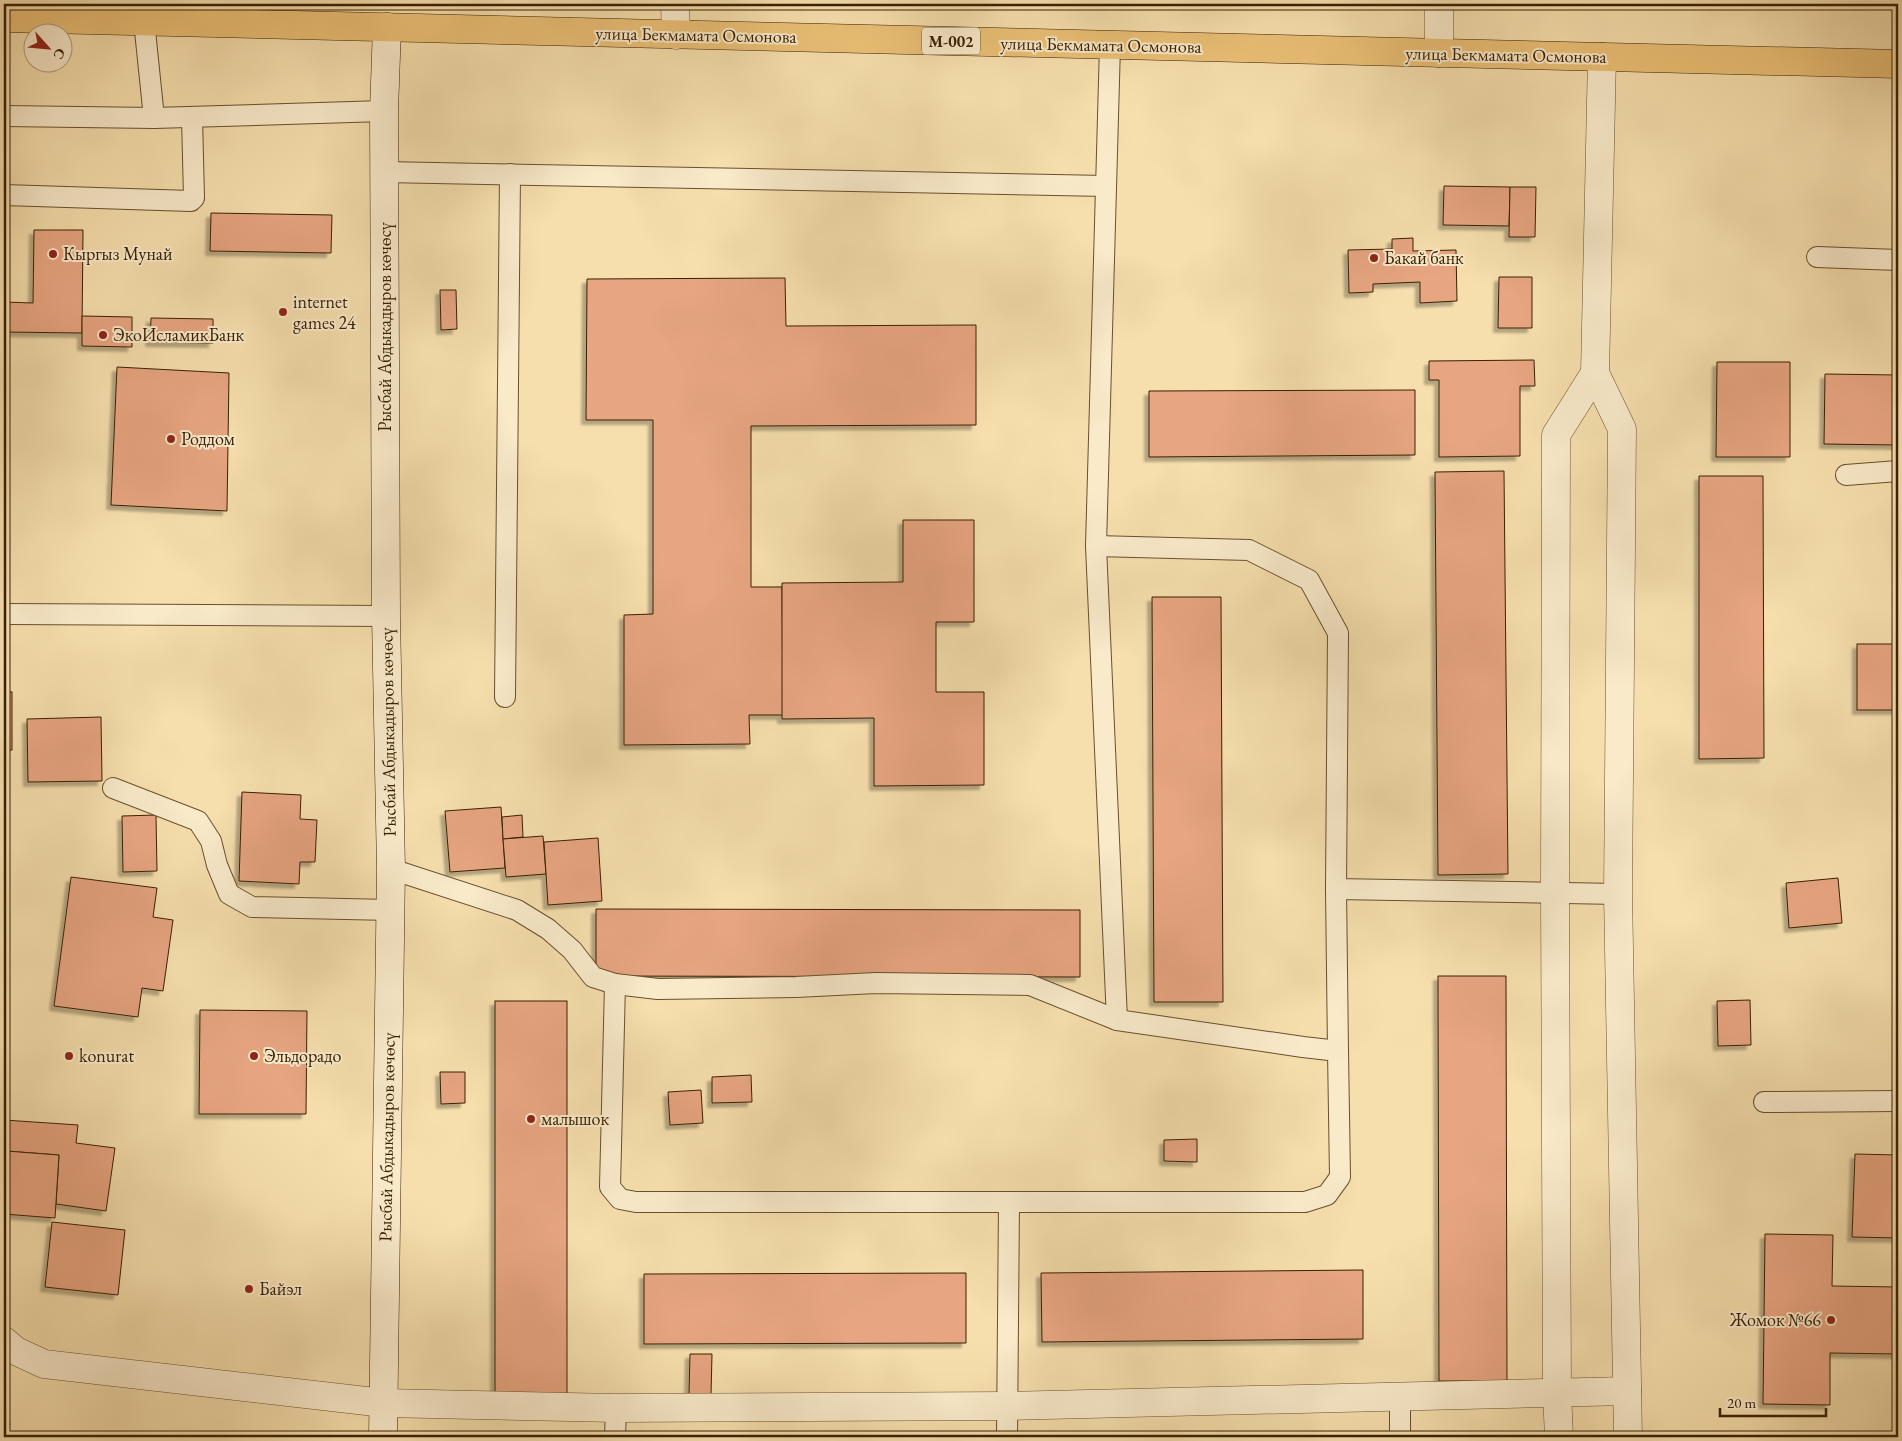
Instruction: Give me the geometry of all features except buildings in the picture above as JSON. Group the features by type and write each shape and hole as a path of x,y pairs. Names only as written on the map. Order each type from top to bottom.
{"highway":[{"name":"улица Бекмамата Осмонова","path":"4,18 145,12 387,27 1898,64"}],"street":[{"path":"675,4 676,35"},
{"path":"1439,4 1439,53"},
{"name":"Рысбай Абдыкадыров көчөсү","path":"383,1437 391,910 386,616 384,111 387,27"},
{"path":"1602,57 1595,373 1622,429 1618,894 1628,1437"},
{"path":"1559,1437 1557,1393 1555,893 1556,435 1595,373"},
{"path":"4,1341 16,1352 44,1364 384,1403 616,1408 1007,1406 1627,1391"}],"lane":[{"path":"145,12 154,118"},
{"path":"1110,45 1096,546 1117,1020"},
{"path":"4,116 154,118 384,111"},
{"path":"4,195 191,201 194,198 192,117"},
{"path":"384,172 1106,186"},
{"path":"505,697 510,174"},
{"path":"1817,257 1898,260"},
{"path":"1846,475 1898,471"},
{"path":"615,984 610,1187 620,1199 636,1202 1305,1202 1327,1195 1340,1177 1336,888 1338,633 1309,580 1249,550 1096,546"},
{"path":"4,614 386,616"},
{"path":"113,788 198,821 211,841 217,866 229,894 252,907 391,910"},
{"path":"391,869 517,910 548,929 572,950 593,977 615,984 658,989 796,987 876,983 1030,985 1117,1020 1338,1051"},
{"path":"1336,888 1618,894"},
{"path":"1764,1102 1898,1101"},
{"path":"1007,1437 1009,1202"},
{"path":"1400,1396 1400,1437"},
{"path":"615,1437 616,1408"}],"place":[{"name":"Кыргыз Мунай","path":"53,254"},
{"name":"Бакай банк","path":"1374,258"},
{"name":"internet games 24","path":"283,312"},
{"name":"ЭкоИсламикБанк","path":"103,335"},
{"name":"Роддом","path":"171,439"},
{"name":"konurat","path":"69,1056"},
{"name":"Эльдорадо","path":"254,1056"},
{"name":"малышок","path":"531,1119"},
{"name":"Байэл","path":"249,1289"},
{"name":"Жомок №66","path":"1831,1320"}]}
